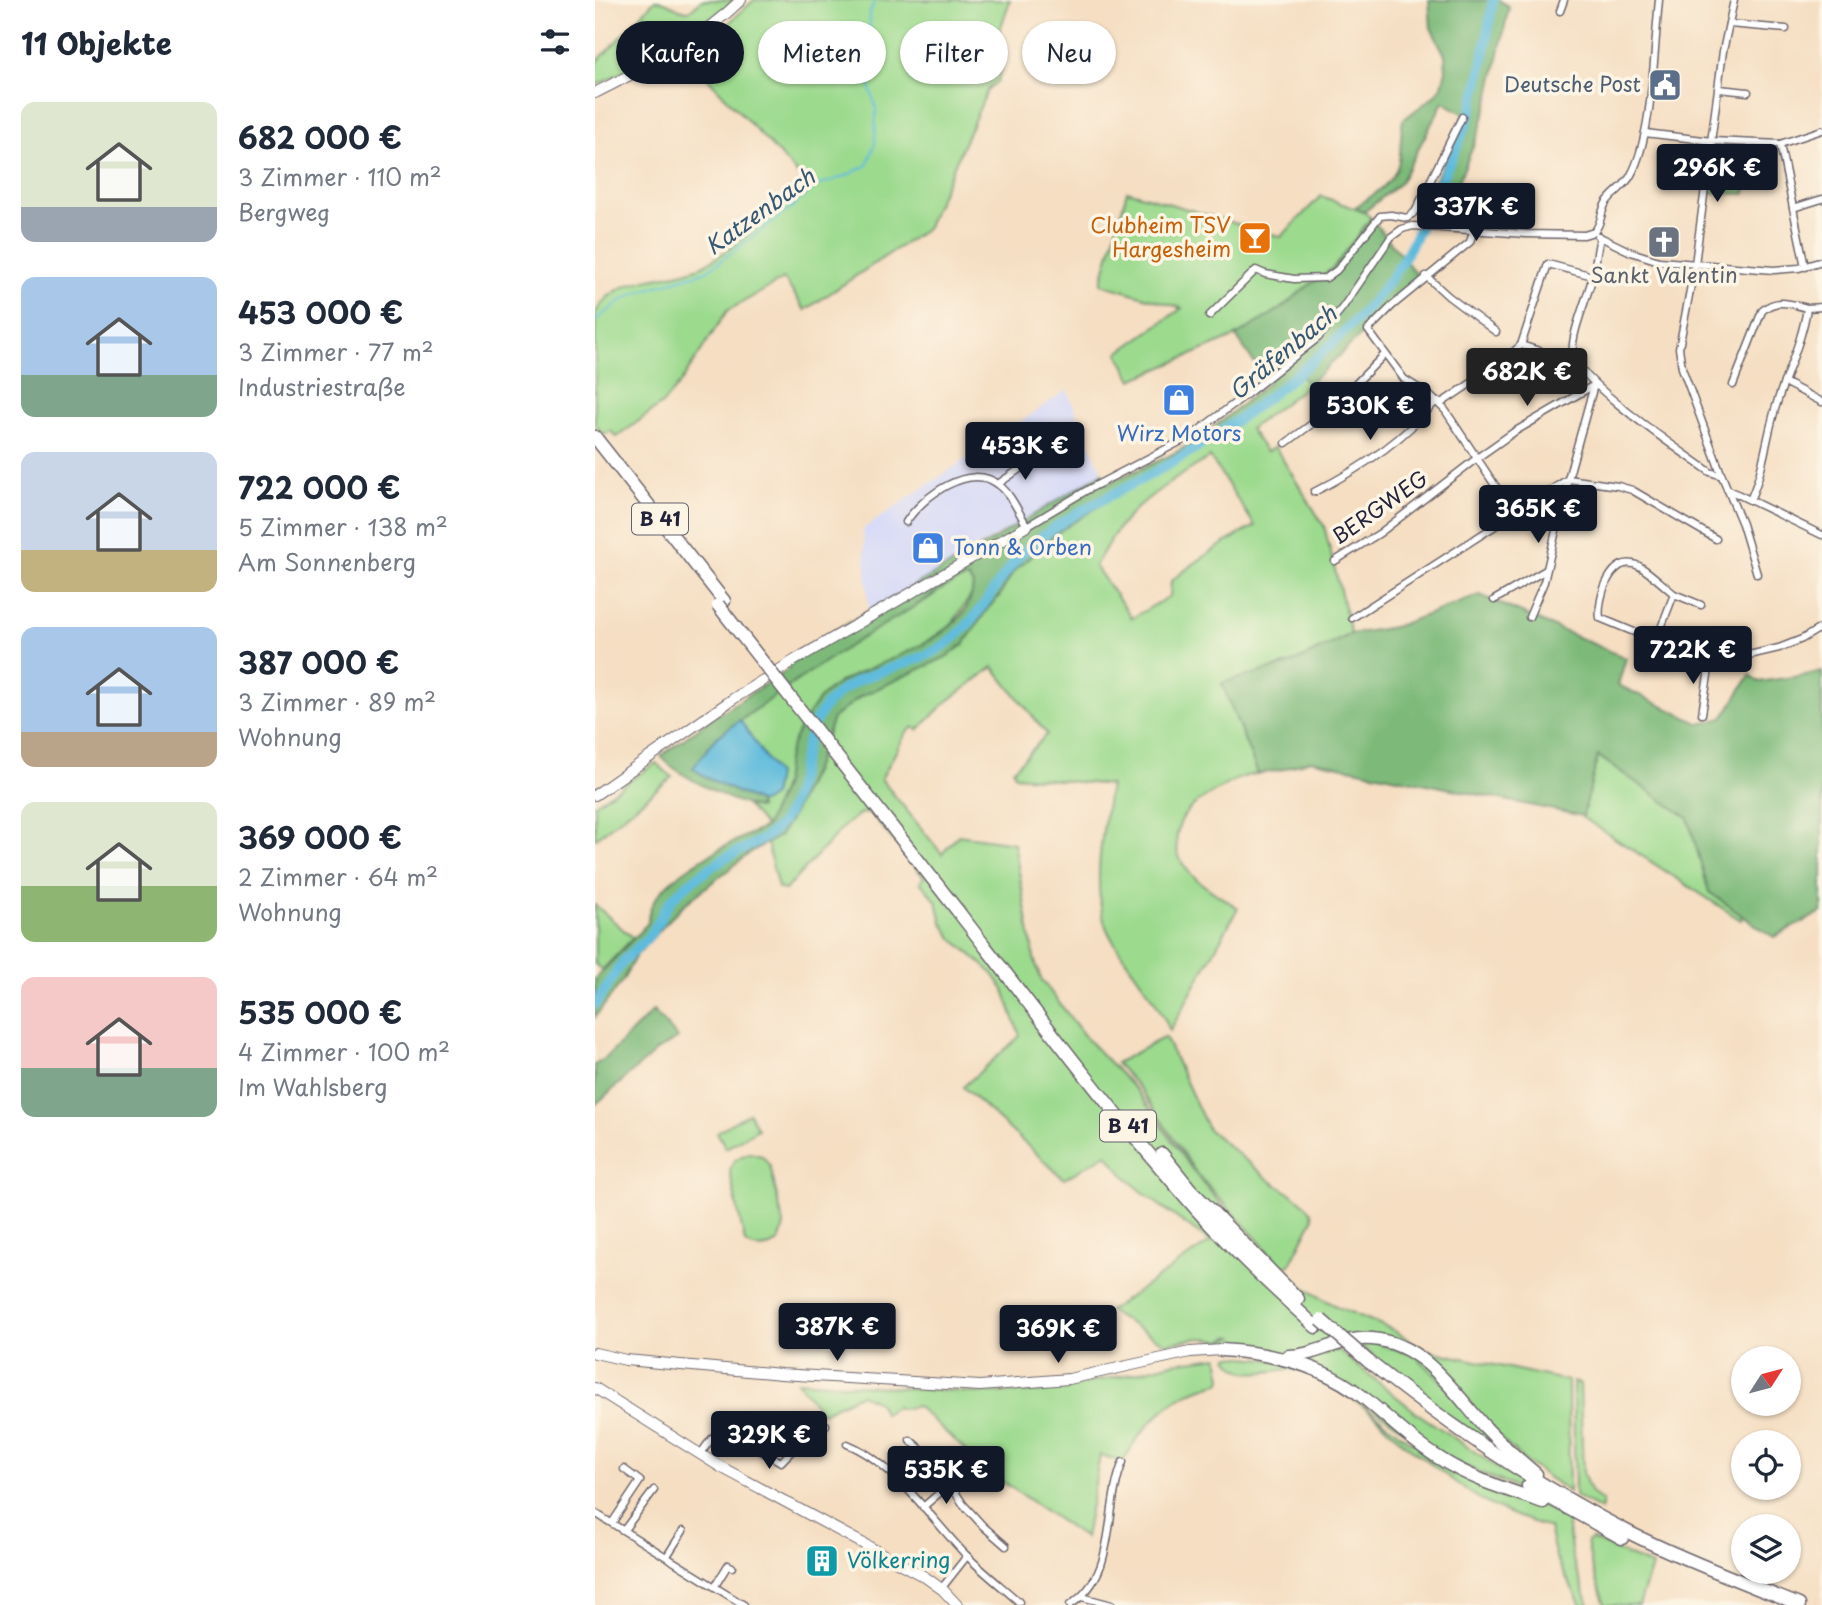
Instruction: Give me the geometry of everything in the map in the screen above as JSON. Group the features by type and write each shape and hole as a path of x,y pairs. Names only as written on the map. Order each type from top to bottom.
{"highway":[{"name":"B 41","path":"595,437 721,603 960,908 1065,1037 1191,1189 1319,1324 1366,1364 1567,1504 1644,1549 1777,1605"},
{"name":"B 41","path":"595,450 721,603"},
{"name":"B 41","path":"1222,1350 1301,1356 1357,1338 1389,1341 1405,1348 1434,1370 1502,1444 1567,1504"},
{"name":"B 41","path":"1277,1356 1314,1369 1360,1395 1412,1439 1451,1465 1490,1484 1567,1504 1653,1544 1799,1605"}],"street":[{"path":"595,93 680,47 711,26 741,0"},
{"path":"1560,11 1564,0"},
{"path":"1659,0 1645,133 1631,177 1606,203 1597,235 1593,276 1572,350 1575,359 1594,385 1710,472 1722,476"},
{"path":"1734,0 1723,51 1695,264 1679,348 1682,368 1742,524 1757,574"},
{"path":"1729,24 1786,29"},
{"path":"1719,89 1748,92"},
{"path":"1209,316 1256,270 1294,279 1325,278 1337,270 1380,216 1407,218 1415,212 1462,117"},
{"path":"1645,133 1712,141 1780,144 1822,130"},
{"path":"1780,144 1805,267"},
{"path":"1793,208 1822,199"},
{"path":"1407,218 1411,226"},
{"path":"595,795 733,699 795,660 1089,489 1191,436 1318,338 1343,307 1391,237 1411,226 1526,234 1597,235 1631,252 1659,261 1774,270 1805,267 1822,261"},
{"path":"1474,229 1469,242 1426,276 1368,330 1404,379 1428,394 1445,410 1514,514"},
{"path":"1314,492 1397,440 1435,402 1443,402 1501,363 1521,345 1548,264 1593,276"},
{"path":"1426,276 1448,296 1496,331"},
{"path":"1733,385 1762,310 1776,302 1807,308 1822,307"},
{"path":"1750,500 1759,481 1775,409 1801,337 1807,308"},
{"path":"1521,345 1570,361 1575,359"},
{"path":"1286,443 1328,412 1384,355"},
{"path":"1784,382 1822,402"},
{"path":"1528,617 1544,582 1594,385"},
{"name":"BERGWEG","path":"1335,561 1411,511 1477,458 1537,418 1594,385"},
{"path":"998,484 1037,457"},
{"path":"907,522 915,509 957,480 975,476 998,484 1027,526"},
{"path":"1352,618 1568,479 1632,490 1716,539"},
{"path":"1727,489 1822,535"},
{"path":"1701,605 1674,594 1639,566 1629,564 1618,568 1609,577 1602,593 1600,618 1710,662 1779,648 1822,628"},
{"path":"1495,600 1546,570"},
{"path":"1656,641 1674,594"},
{"path":"1702,714 1710,662"},
{"path":"595,1353 627,1360 781,1374 980,1386 1069,1379 1190,1352 1222,1350"},
{"path":"595,1388 700,1455 925,1577 957,1605"},
{"path":"700,1455 713,1436 729,1433 781,1462 816,1426 826,1425"},
{"path":"910,1440 935,1462 963,1504 1006,1546"},
{"path":"847,1444 857,1448 885,1469 967,1556 1019,1602"},
{"path":"1070,1605 1082,1597 1103,1563 1113,1494 1123,1462"},
{"path":"612,1523 640,1481 624,1469"},
{"path":"923,1507 951,1483"},
{"path":"624,1530 654,1490"},
{"path":"595,1513 744,1605"},
{"path":"667,1556 683,1531"},
{"path":"941,1589 967,1556"},
{"path":"715,1586 729,1565 732,1567"},
{"path":"1082,1597 1112,1605"}],"shaded area":[{"path":"1067,390 1102,473 869,612 863,529"}],"green space":[{"path":"655,0 689,11 702,0 734,0 707,21 635,21"},
{"path":"754,0 1010,0 1003,21 900,21 900,84 994,84 988,89 926,229 805,310 784,279 727,311 679,385 663,403 617,437 611,431 604,435 595,424 595,347 596,312 605,299 631,284 693,270 706,264 744,237 807,184 713,84 744,84 744,21 731,21"},
{"path":"1429,0 1499,0 1509,7 1480,129 1456,188 1431,189 1466,115 1443,102 1400,183 1364,212 1354,208 1380,190 1391,179 1398,165 1403,120 1434,96 1442,86 1446,70 1445,55 1431,28"},
{"path":"616,42 616,75 595,86 595,64"},
{"path":"1710,169 1747,169 1745,194 1708,192"},
{"path":"1127,191 1281,237 1321,196 1364,212 1371,218 1337,265 1280,309 1236,336 1132,380 1118,353 1182,308 1101,284"},
{"path":"1371,218 1420,279 1308,385 1299,373 1199,449 1118,494 1058,532 1013,572 964,644 946,657 861,696 833,718 815,767 779,836 751,852 681,907 635,957 623,980 595,1017 595,979 648,923 651,907 661,892 693,864 766,827 783,787 793,741 818,700 840,683 934,638 954,623 967,605 973,584 968,578 939,591 812,670 716,739 737,791 758,802 759,808 707,788 679,772 661,756 712,718 789,669 786,658 968,555 1102,473 1107,484 1181,450 1207,432 1268,383 1236,336 1280,309 1330,272"},
{"path":"1299,373 1308,385 1250,429 1266,452 1275,447 1324,526 1351,634 1292,663 1222,684 1258,774 1233,782 1192,807 1181,821 1177,848 1180,859 1195,879 1238,908 1170,1031 1158,1006 1119,951 1105,923 1101,905 1099,864 1110,785 1015,776 1013,770 1047,734 993,667 944,704 918,730 913,727 906,733 881,779 942,854 958,835 1014,843 1034,958 1041,979 1086,1038 1138,1092 1196,1175 1241,1228 1279,1266 1309,1291 1338,1307 1391,1329 1426,1350 1568,1381 1569,1492 1525,1461 1392,1340 1294,1355 1224,1344 1225,1340 1234,1337 1230,1336 1221,1341 1200,1338 1166,1344 1109,1311 1210,1242 1141,1191 1107,1154 1064,1179 963,1087 1020,1036 1004,990 993,974 952,938 942,922 937,902 920,882 924,877 871,814 861,813 844,826 785,890 778,888 767,843 779,836 789,821 815,767 833,718 861,696 946,657 964,644 988,608 999,597 1013,572 1058,532 1118,494 1199,449","holes":["1210,457 1255,526 1222,544 1181,573 1171,581 1170,596 1132,618 1095,566 1117,531 1133,512 1160,489"]},
{"path":"968,578 973,584 972,594 951,625 916,649 839,682 788,755 786,779 766,827 747,806 759,808 758,802 764,802 740,720 856,640 928,599 951,582"},
{"path":"1480,595 1626,658 1618,685 1700,724 1723,718 1750,675 1759,682 1822,671 1822,912 1774,937 1749,921 1709,892 1688,818 1598,756 1583,816 1310,760 1281,770 1258,774 1222,683 1292,663 1351,634 1394,627"},
{"path":"1598,756 1688,818 1709,892 1742,915 1741,920 1582,817"},
{"path":"656,763 672,777 595,839 595,804"},
{"path":"595,905 633,938 602,970 595,964"},
{"path":"653,1011 678,1038 655,1052 595,1105 595,1065 607,1057"},
{"path":"1165,1037 1208,1129 1312,1212 1313,1219 1289,1266 1279,1263 1197,1174 1141,1090 1116,1063"},
{"path":"749,1113 758,1129 726,1148 717,1132"},
{"path":"750,1153 762,1156 770,1166 784,1226 779,1242 762,1248 745,1243 730,1173 733,1162"},
{"path":"1355,1340 1368,1340 1416,1356 1521,1464 1433,1406"},
{"path":"1333,1346 1417,1413 1533,1491 1531,1494 1443,1457 1302,1358"},
{"path":"1218,1357 1221,1382 1193,1391 1168,1406 1142,1432 1123,1462 1100,1455 1085,1538 990,1473 917,1406 902,1409 896,1407 884,1414 878,1402 861,1394 822,1413 797,1381 978,1393 1042,1392 1172,1363"},
{"path":"1228,1358 1267,1359 1308,1371 1346,1391 1409,1441 1567,1518 1572,1557 1589,1605 1581,1605 1556,1558 1549,1528 1496,1508 1471,1493 1406,1445 1363,1406 1326,1382 1297,1369 1254,1373 1244,1371 1236,1367"},
{"path":"1573,1382 1580,1384 1583,1473 1591,1493 1603,1501 1601,1510 1575,1496"},
{"path":"1591,1539 1652,1566 1639,1605 1605,1605 1591,1563 1587,1542"}],"water":[{"path":"740,720 777,775 773,796 764,802 758,802 705,777 693,768 716,738"}],"waterway":[{"name":"Katzenbach","path":"595,321 619,302 638,292 707,271 816,186 846,176 867,165 875,143 876,108 867,76 872,43 869,15 875,0"},
{"name":"Gräfenbach","path":"595,1004 622,963 652,932 667,905 680,891 725,858 765,837 779,826 792,804 813,726 834,697 859,680 943,646 969,623 1011,566 1036,541 1071,517 1165,467 1210,439 1299,373 1354,322 1396,271 1410,248 1467,123 1480,78 1493,0"}],"place":[{"name":"Deutsche Post","path":"1665,85"},
{"name":"Clubheim TSV Hargesheim","path":"1255,238"},
{"name":"Sankt Valentin","path":"1664,242"},
{"name":"Wirz Motors","path":"1179,400"},
{"name":"Tonn & Orben","path":"928,548"},
{"name":"Völkerring","path":"822,1561"}]}
